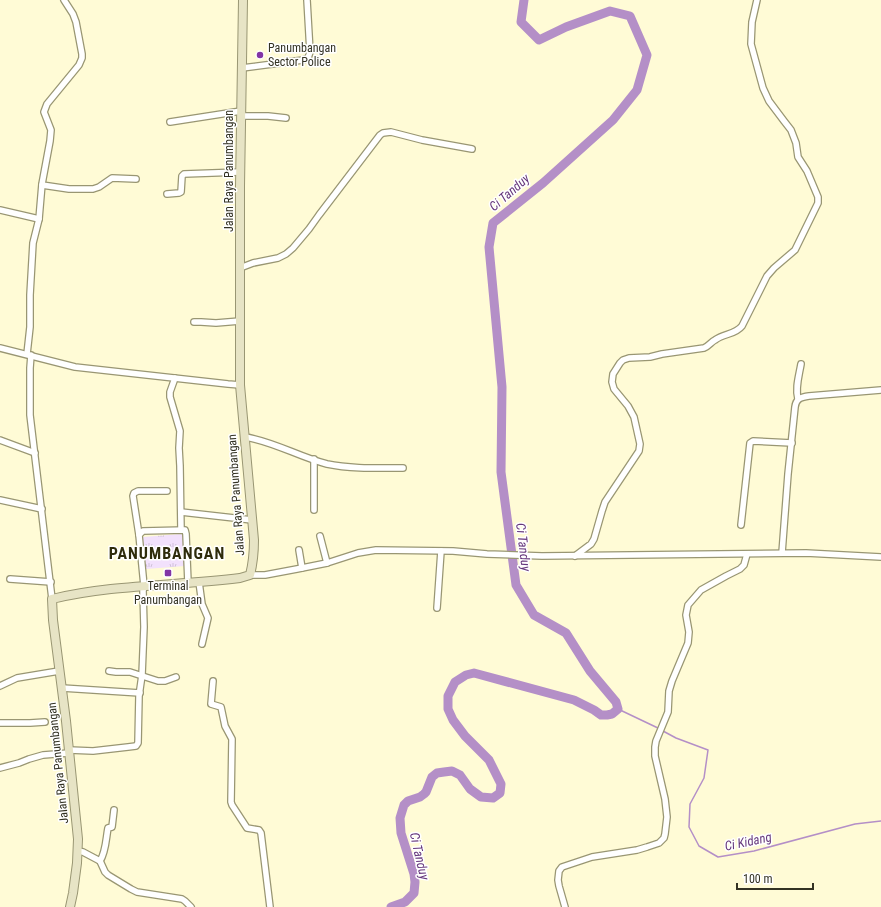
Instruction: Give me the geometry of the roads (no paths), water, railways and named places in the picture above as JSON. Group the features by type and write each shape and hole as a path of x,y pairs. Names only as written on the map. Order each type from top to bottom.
{"main road":[{"name":"Jalan Raya Panumbangan","path":"243,0 240,172 240,385 254,554 250,575"},
{"path":"52,599 82,593 240,578 250,575"},
{"name":"Jalan Raya Panumbangan","path":"52,599 53,620 62,688 78,839 76,871 70,907"}],"street":[{"path":"52,599 30,415 30,295 33,248 40,219 42,185 51,130 44,116 45,107 79,64 82,58 74,17 64,0"},
{"path":"242,68 303,60 308,58 310,52 306,0"},
{"path":"575,556 593,541 605,502 639,452 640,448 634,417 628,406 614,389 612,382 613,374 620,363 626,358 650,357 704,348 715,339 737,331 742,326 767,276 795,250 818,203 818,197 808,171 798,157 796,143 790,130 769,101 763,88 751,44 752,22 757,0"},
{"path":"170,122 241,113 286,118"},
{"path":"240,268 278,258 293,248 383,133 390,132 422,140 472,149"},
{"path":"167,194 181,192 182,176 184,174 240,172"},
{"path":"42,185 69,189 93,189 112,178 136,179"},
{"path":"0,210 40,219"},
{"path":"194,322 216,323 240,321"},
{"path":"0,348 75,367 240,385"},
{"path":"782,553 788,474 795,407 798,399 797,383 801,364"},
{"path":"176,378 170,392 170,397 180,431 181,530"},
{"path":"798,399 809,396 881,390"},
{"path":"245,437 254,438 327,464 404,468"},
{"path":"0,440 35,453"},
{"path":"741,525 750,443 753,441 792,443"},
{"path":"314,459 314,510"},
{"path":"0,768 29,759 69,751 93,751 137,745 139,740 138,714 142,676 144,586 139,535 133,496 134,493 138,491 167,490"},
{"path":"0,500 42,509"},
{"path":"181,512 252,520"},
{"path":"139,535 144,531 185,530 188,583"},
{"path":"320,536 327,563"},
{"path":"299,550 302,568"},
{"path":"250,575 264,575 302,568 376,550 441,551 542,556 806,553 881,557"},
{"path":"437,608 441,551"},
{"path":"566,907 558,880 559,871 562,867 592,857 637,850 659,843 664,838 667,818 664,791 655,756 655,746 668,708 669,691 689,639 686,615 688,605 701,590 740,570 744,565 747,554"},
{"path":"10,579 50,582"},
{"path":"199,582 202,604 208,618 202,644"},
{"path":"0,686 17,678 59,671"},
{"path":"109,671 130,672 158,681 165,681 176,677"},
{"path":"213,681 211,704 221,708 225,726 232,739 230,799 246,828 259,830 261,833 270,907"},
{"path":"62,688 140,693"},
{"path":"0,723 46,722"},
{"path":"100,861 106,842 108,828 112,827 114,810"},
{"path":"78,851 100,861 106,874 137,892 182,899 191,907"}],"waterway":[{"name":"Ci Tanduy","path":"391,907 405,902 414,893 414,874 401,833 400,818 404,805 408,801 424,794 432,777 437,773 444,772 452,771 460,775 470,789 481,797 493,798 500,793 501,784 489,760 465,736 453,720 448,709 448,696 455,682 466,675 474,673 574,700 601,715 612,714 618,709 616,702 590,671 566,633 534,615 516,585 501,472 502,387 489,247 493,223 543,183 613,120 637,90 647,55 630,16 610,11 566,27 539,40 521,22 524,0"},
{"name":"Ci Kidang","path":"618,709 660,729"},
{"name":"Ci Kidang","path":"663,731 676,738 708,750 704,778 690,804 689,827 699,846 718,857 754,851 855,824 881,821"}],"place":[{"name":"Panumbangan Sector Police","path":"260,55"},
{"name":"Terminal Panumbangan","path":"168,573"}],"district":[{"name":"PANUMBANGAN","path":"167,553"}]}
